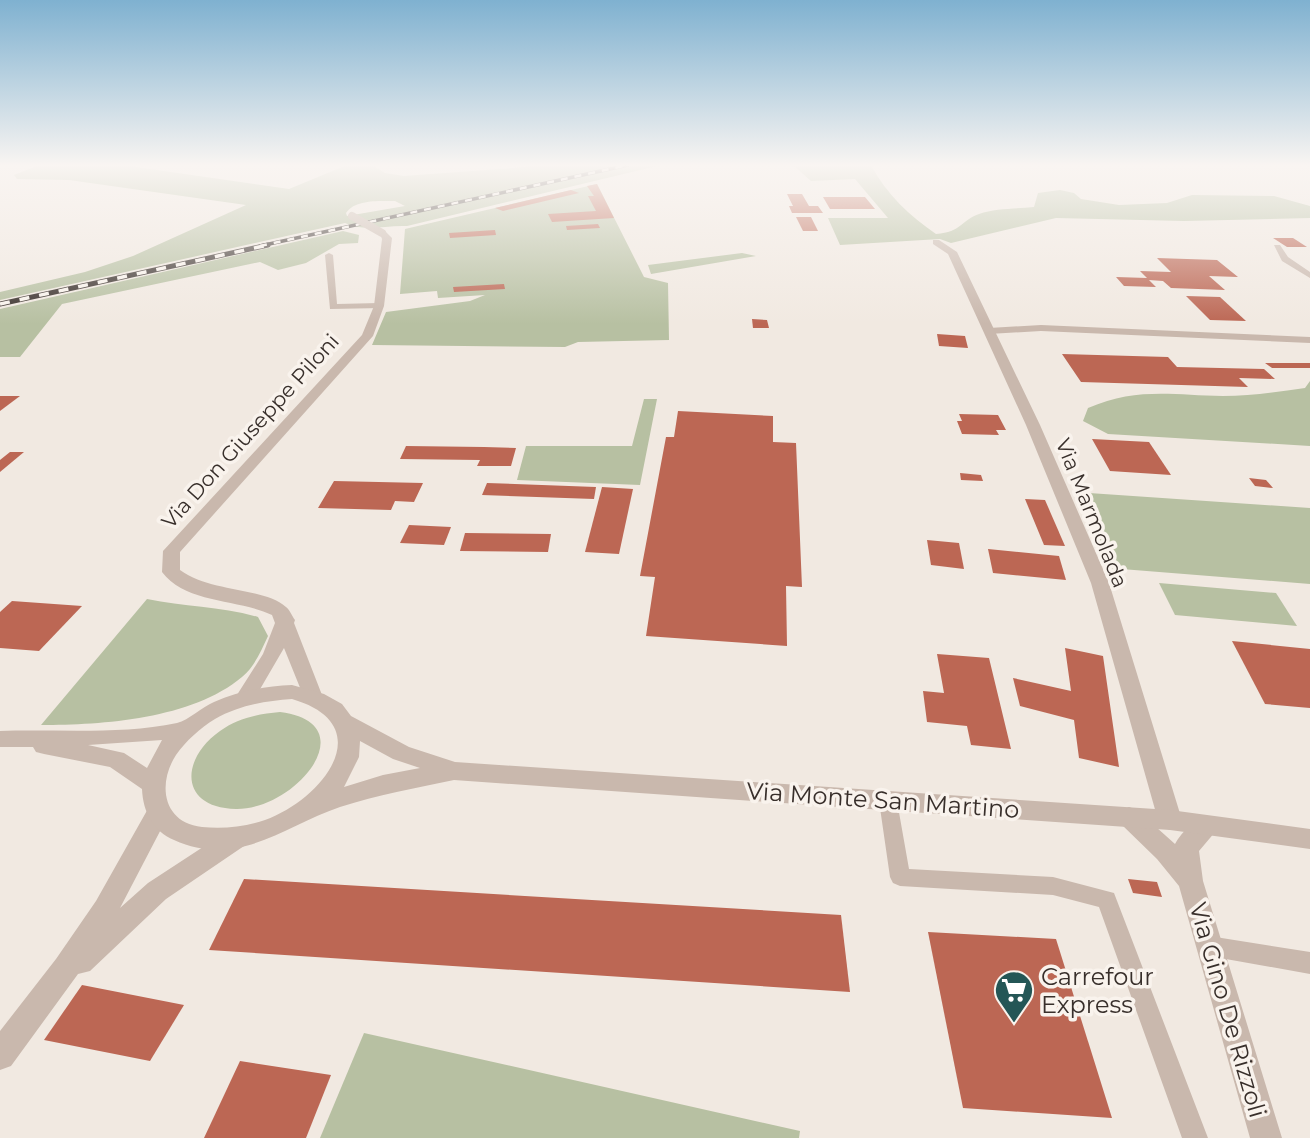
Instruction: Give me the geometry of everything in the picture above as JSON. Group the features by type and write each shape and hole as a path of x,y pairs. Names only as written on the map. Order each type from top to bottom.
{"street":[{"name":"Via Don Giuseppe Piloni","path":"286,620 280,611 252,597 219,594 182,582 172,572 172,551 368,336 379,306 387,239 382,233 356,218"},
{"name":"Via Marmolada","path":"936,242 952,252 1100,583 1170,820"},
{"path":"286,620 312,695"},
{"path":"245,698 272,655 286,620"},
{"path":"269,692 312,695 333,706 347,723 350,742 346,763 333,785 311,807 262,832 235,839 202,839 175,830 157,814 152,800 152,784 157,765 185,730 213,711 245,698 269,692"},
{"name":"Via Monte San Martino","path":"347,723 401,753 455,771"},
{"path":"5,739 125,736 185,730"},
{"path":"5,739 116,759 152,784"},
{"name":"Via Monte San Martino","path":"311,807 383,784 455,771 1170,820 1310,839"},
{"path":"0,1055 59,981 129,874 157,814"},
{"name":"Via Gino De Rizzoli","path":"1129,817 1167,851 1190,881"},
{"name":"Via Gino De Rizzoli","path":"1209,825 1186,847 1190,881 1266,1138"},
{"path":"59,981 158,891 235,839"}],"lane":[{"path":"1277,247 1285,259 1310,276"},
{"path":"329,255 333,307 379,306"},
{"path":"989,331 1041,328 1310,340"},
{"path":"888,801 900,877 1054,887 1107,900 1195,1138"},
{"path":"1209,946 1310,963"}],"green space":[{"path":"217,218 440,218 407,226 367,228 345,223 0,300 0,292 85,272 133,256"},
{"path":"451,218 614,218 644,277 668,283 669,340 578,342 565,347 372,345 386,312 470,301 485,295 438,298 437,291 400,294 405,229"},
{"path":"828,218 915,218 936,234 951,231 970,218 1056,218 951,243 940,239 840,245"},
{"path":"1061,218 1306,218 1184,221"},
{"path":"343,231 359,235 358,243 339,244 306,263 278,270 260,262 62,304 20,357 0,357 0,309"},
{"path":"742,253 756,256 651,274 648,265"},
{"path":"1310,381 1310,446 1108,434 1083,421 1088,408 1122,397 1154,394 1253,395 1305,388"},
{"path":"644,399 657,399 640,485 517,480 526,446 632,446"},
{"path":"1089,493 1310,508 1310,584 1109,568 1080,495"},
{"path":"1159,583 1276,593 1297,626 1175,615"},
{"path":"147,599 258,617 268,636 247,673 222,691 198,702 173,711 119,721 41,725"},
{"path":"280,712 306,719 318,732 320,748 313,765 299,782 280,796 259,806 236,809 217,807 204,800 195,791 192,768 207,742 220,731 241,720"},
{"path":"364,1033 800,1131 799,1138 320,1138"}],"building":[{"path":"550,218 612,218 552,222"},
{"path":"797,218 812,218 818,231 803,231"},
{"path":"598,224 600,228 567,230 566,226"},
{"path":"495,230 496,235 450,238 449,233"},
{"path":"1273,238 1293,238 1307,247 1287,247"},
{"path":"1157,258 1217,260 1238,277 1209,276 1225,290 1171,288 1163,281 1149,280 1156,287 1124,286 1116,277 1147,278 1140,271 1171,272"},
{"path":"504,284 505,289 454,292 453,287"},
{"path":"1186,296 1220,297 1246,321 1210,320"},
{"path":"752,319 767,320 769,328 753,328"},
{"path":"937,334 965,336 968,348 939,346"},
{"path":"1062,354 1168,357 1177,367 1264,369 1275,379 1239,378 1248,387 1081,382"},
{"path":"1265,363 1310,363 1310,368 1272,368"},
{"path":"0,396 20,396 0,411"},
{"path":"678,411 773,416 773,442 796,443 802,587 786,586 787,646 646,636 655,577 640,576 666,437 674,437"},
{"path":"959,414 998,415 1006,430 996,430 999,435 962,434 957,421 962,421"},
{"path":"1092,439 1149,442 1171,475 1110,471"},
{"path":"406,446 516,448 511,466 477,466 480,460 400,459"},
{"path":"10,452 24,452 0,472 0,460"},
{"path":"960,473 981,475 983,481 961,480"},
{"path":"1249,478 1266,480 1273,488 1255,486"},
{"path":"334,481 423,483 414,502 395,501 391,510 318,508"},
{"path":"487,483 596,487 594,499 482,495"},
{"path":"602,487 633,489 619,554 585,552"},
{"path":"1025,499 1045,500 1065,546 1044,545"},
{"path":"409,525 451,527 444,545 400,543"},
{"path":"465,533 551,534 548,552 460,551"},
{"path":"927,540 959,543 964,569 931,565"},
{"path":"988,549 1059,556 1066,580 993,573"},
{"path":"12,601 82,606 39,651 0,648 0,612"},
{"path":"1232,641 1310,649 1310,708 1265,704"},
{"path":"1065,648 1103,656 1119,767 1079,758 1074,720 1020,706 1013,678 1071,691"},
{"path":"937,654 989,658 1011,749 971,745 967,726 927,722 923,691 944,693"},
{"path":"244,879 841,915 850,992 209,950"},
{"path":"1128,879 1157,882 1162,897 1133,893"},
{"name":"Carrefour Express","path":"928,932 1056,939 1112,1118 963,1108"},
{"path":"82,985 184,1005 150,1061 44,1040"},
{"path":"240,1061 331,1075 306,1138 204,1138"}],"railway":[{"path":"260,246 387,218"},
{"path":"0,304 268,245"}],"place":[{"name":"Carrefour Express","path":"1014,1024"}]}
